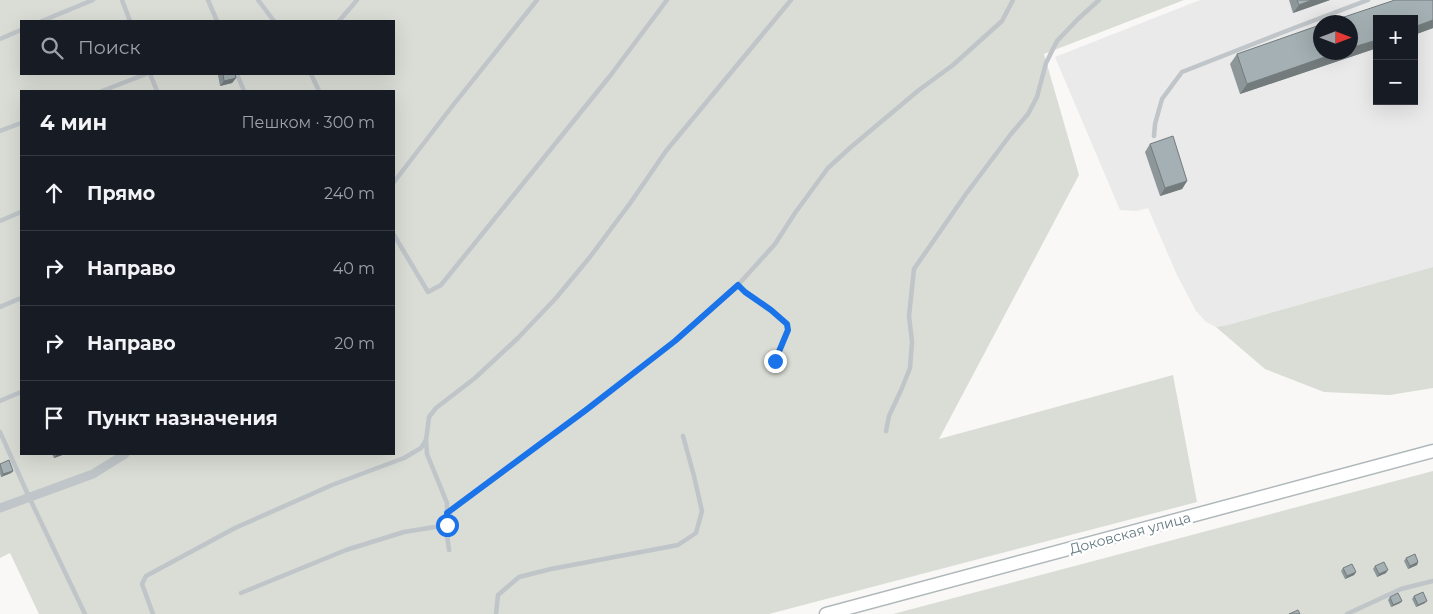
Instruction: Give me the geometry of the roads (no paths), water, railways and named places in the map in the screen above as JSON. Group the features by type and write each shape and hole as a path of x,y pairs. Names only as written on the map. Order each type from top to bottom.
{"street":[{"name":"Доковская улица","path":"826,614 1433,451"},
{"path":"0,508 93,474 123,455"}],"lane":[{"path":"44,20 93,0"},
{"path":"122,0 130,20"},
{"path":"208,0 216,20"},
{"path":"258,0 273,20"},
{"path":"340,20 357,0"},
{"path":"395,181 537,0"},
{"path":"396,243 428,292 441,285 610,76 667,0"},
{"path":"449,550 447,503 427,454 426,440 429,417 436,408 475,378 518,338 556,298 590,257 666,151 791,0"},
{"path":"447,513 675,341 738,285 775,244 794,213 828,168 919,90 953,65 1002,21 1013,0"},
{"path":"886,430 889,416 910,368 912,342 909,316 914,269 966,194 1028,114 1037,97 1046,63 1057,41 1099,0"},
{"path":"1154,136 1155,124 1162,99 1182,72 1368,0"},
{"path":"0,39 20,30"},
{"path":"105,90 143,75"},
{"path":"150,75 157,90"},
{"path":"237,75 244,90"},
{"path":"311,75 319,90"},
{"path":"0,131 20,123"},
{"path":"0,221 20,212"},
{"path":"738,285 787,324 788,330 775,361"},
{"path":"0,307 20,298"},
{"path":"0,401 20,392"},
{"path":"0,432 85,614"},
{"path":"496,614 498,595 519,577 551,568 678,545 696,533 702,511 683,436"},
{"path":"154,614 142,584 146,576 235,528 332,485 404,458 420,448 426,440"},
{"path":"241,592 346,550 404,532 447,525"},
{"path":"1347,614 1401,589 1433,581"}]}
